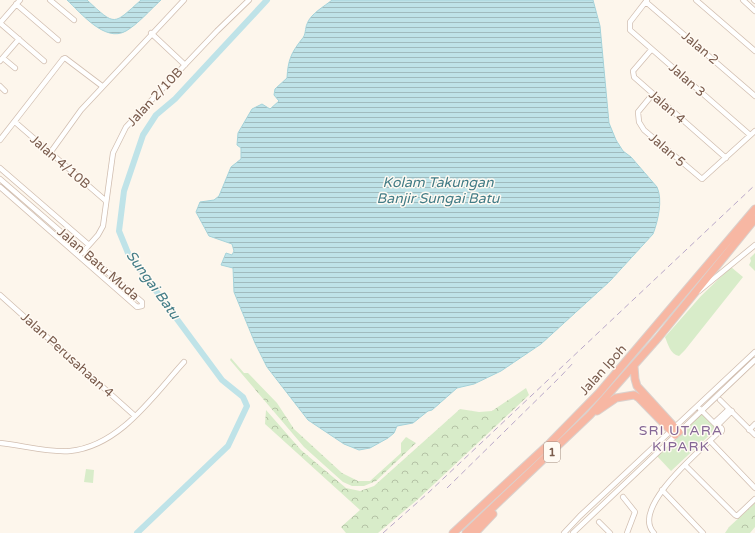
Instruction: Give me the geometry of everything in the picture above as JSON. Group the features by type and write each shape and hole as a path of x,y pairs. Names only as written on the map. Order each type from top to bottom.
{"highway":[{"name":"Jalan Ipoh","path":"453,533 550,443 620,370 755,209"},
{"name":"Jalan Ipoh","path":"466,533 590,415 634,366 755,219"},
{"path":"634,366 637,386 675,431"},
{"path":"590,415 616,398 634,395 675,431"},
{"path":"448,533 500,490"},
{"path":"475,533 491,516 506,496"}],"street":[{"path":"50,0 74,20"},
{"path":"50,153 81,110 102,86 184,0"},
{"name":"Jalan 2/10B","path":"79,256 104,226 113,153 126,127 185,64 249,0"},
{"path":"696,0 755,51"},
{"path":"743,0 755,11"},
{"name":"Jalan 3","path":"646,1 630,22 630,30 651,50 750,135"},
{"name":"Jalan 2","path":"646,1 755,96"},
{"path":"44,61 0,23 18,2 58,40"},
{"path":"151,33 185,64"},
{"path":"15,68 1,59 19,39"},
{"name":"Jalan 4","path":"651,50 633,74 652,95 726,158"},
{"path":"0,140 60,61 65,58 102,86"},
{"path":"0,86 5,90"},
{"name":"Jalan 5","path":"652,95 638,112 639,122 644,130 700,179 704,179 726,158"},
{"name":"Jalan 4/10B","path":"14,122 106,201"},
{"path":"726,158 755,131"},
{"path":"0,168 89,245"},
{"name":"Jalan Batu Muda","path":"0,179 142,302 142,306 137,307 0,187"},
{"path":"690,297 716,279 755,245"},
{"name":"Jalan Perusahaan 4","path":"0,295 134,416"},
{"path":"700,408 755,352"},
{"path":"564,533 580,516 755,360"},
{"path":"0,443 72,451 100,442 134,416 184,362"},
{"path":"720,400 755,435"},
{"path":"654,533 649,527 648,519 662,490 672,477 722,430 700,408"},
{"path":"716,425 730,410"},
{"path":"749,430 755,424"},
{"path":"572,533 675,431"},
{"path":"710,441 755,488"},
{"path":"685,465 734,516 737,516 755,499"},
{"path":"662,490 703,533"},
{"path":"623,497 635,512 627,533"},
{"path":"480,533 491,516"},
{"path":"599,522 610,533"}],"green space":[{"path":"755,253 755,271 749,265 751,261 750,258"},
{"path":"731,267 743,277 685,350 679,356 676,355 673,353 665,337 701,296"},
{"path":"231,358 244,373 248,373 277,403 294,429 342,473 358,481 370,481 401,453 401,443 406,437 416,443 376,481 364,486 352,486 343,482 304,447 230,360"},
{"path":"526,388 529,395 417,500 378,533 346,533 341,527 360,510 265,424 266,410 301,450 346,488 360,491 374,486 460,409 479,412 492,411"},
{"path":"701,413 716,429 671,471 656,455"},
{"path":"86,469 94,470 93,483 84,482"},
{"path":"755,503 755,527 750,533 725,533 729,527"}],"water":[{"path":"67,0 87,0 104,15 114,20 125,14 141,0 161,0 135,25 118,34 102,30 94,25"},
{"name":"Kolam Takungan Banjir Sungai Batu","path":"332,0 593,0 600,26 609,123 616,140 623,151 631,157 657,187 660,198 657,223 653,234 610,281 541,344 501,371 474,384 457,388 432,410 428,411 413,423 397,426 394,433 388,438 370,448 359,450 344,444 308,420 267,367 255,343 234,292 233,268 221,265 226,253 232,255 234,251 232,244 209,236 196,212 200,202 214,200 219,196 231,167 241,159 241,148 237,145 238,133 252,109 262,104 270,109 279,101 274,95 275,89 287,78 288,66 291,57 295,48 304,36 309,20 314,14"}],"waterway":[{"name":"Sungai Batu","path":"137,533 228,446 247,406 243,397 222,380 128,253 119,231 124,191 143,135 156,115 175,99 267,0"}],"railway":[{"path":"383,533 427,494 755,185"},
{"path":"447,488 574,362"}],"district":[{"name":"SRI UTARA KIPARK","path":"681,438"}]}
